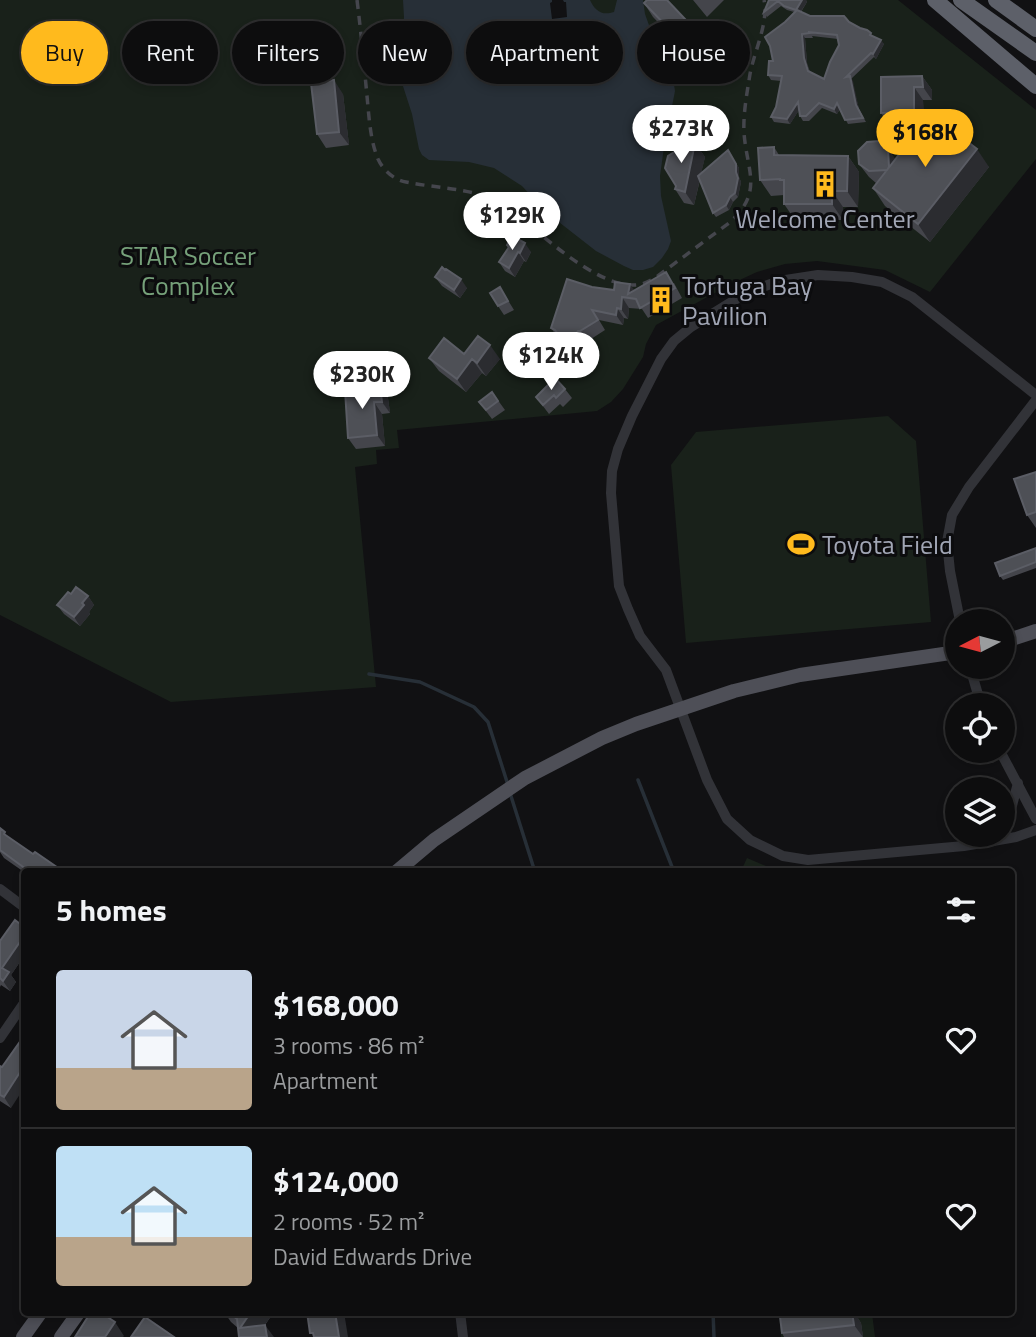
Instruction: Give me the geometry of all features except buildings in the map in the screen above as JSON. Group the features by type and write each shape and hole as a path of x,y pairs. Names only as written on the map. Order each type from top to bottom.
{"highway":[{"path":"935,0 1036,86"},
{"path":"961,0 1036,53"},
{"path":"996,0 1036,29"}],"main road":[{"path":"1015,638 1036,631"},
{"path":"401,868 450,829 525,778 602,738 636,724 734,691 800,675 945,655"},
{"path":"23,1337 38,1316"},
{"path":"61,1337 76,1316"}],"street":[{"path":"945,847 808,860 783,856 750,840 727,819 707,780 666,670 640,636 619,586 611,493 612,471 632,416 661,359 674,341 691,327 746,293 779,281 818,275 852,276 882,282 912,297 1036,394"},
{"path":"958,609 947,542 952,515 969,487 1036,400"},
{"path":"1007,763 1036,819"},
{"path":"1018,783 1036,795"},
{"path":"1015,794 1018,783"},
{"path":"1015,837 1036,830"},
{"path":"0,889 21,905"},
{"path":"0,1038 21,1007"},
{"path":"460,1316 463,1337"}],"green space":[{"name":"STAR Soccer Complex","path":"0,0 898,0 1036,110 1036,159 930,292 885,270 817,261 785,264 733,283 656,325 646,344 643,357 623,389 611,402 597,411 397,430 399,448 376,450 377,464 355,467 376,687 171,702 0,615"},
{"name":"Toyota Field","path":"888,416 916,441 931,622 686,643 671,465 696,432"},
{"path":"747,858 775,868 742,868"},
{"path":"779,1316 872,1316 875,1337 781,1337"}],"shaded area":[{"path":"403,0 590,0 597,10 606,13 614,12 617,0 643,0 648,21 637,21 637,84 674,84 675,91 660,176 661,196 671,241 662,258 653,267 633,270 596,251 546,212 522,186 494,168 469,162 429,160 422,155 402,84 452,84 452,21 404,21"}],"pier":[{"path":"552,0 566,2 567,17 552,19"}],"waterway":[{"path":"369,674 420,682 474,707 488,722 508,785"},
{"path":"638,780 672,868"},
{"path":"510,793 534,868"},
{"path":"713,1316 714,1337"}],"railway":[{"path":"357,0 369,120 375,152 386,171 402,181 459,190 497,201 509,207 585,268 619,283 634,285 655,278 729,223 747,201 751,181 744,133 745,111 750,74 764,18 764,0"}],"place":[{"name":"Welcome Center","path":"825,184"},
{"name":"Tortuga Bay Pavilion","path":"661,300"},
{"name":"Toyota Field","path":"801,544"}]}
